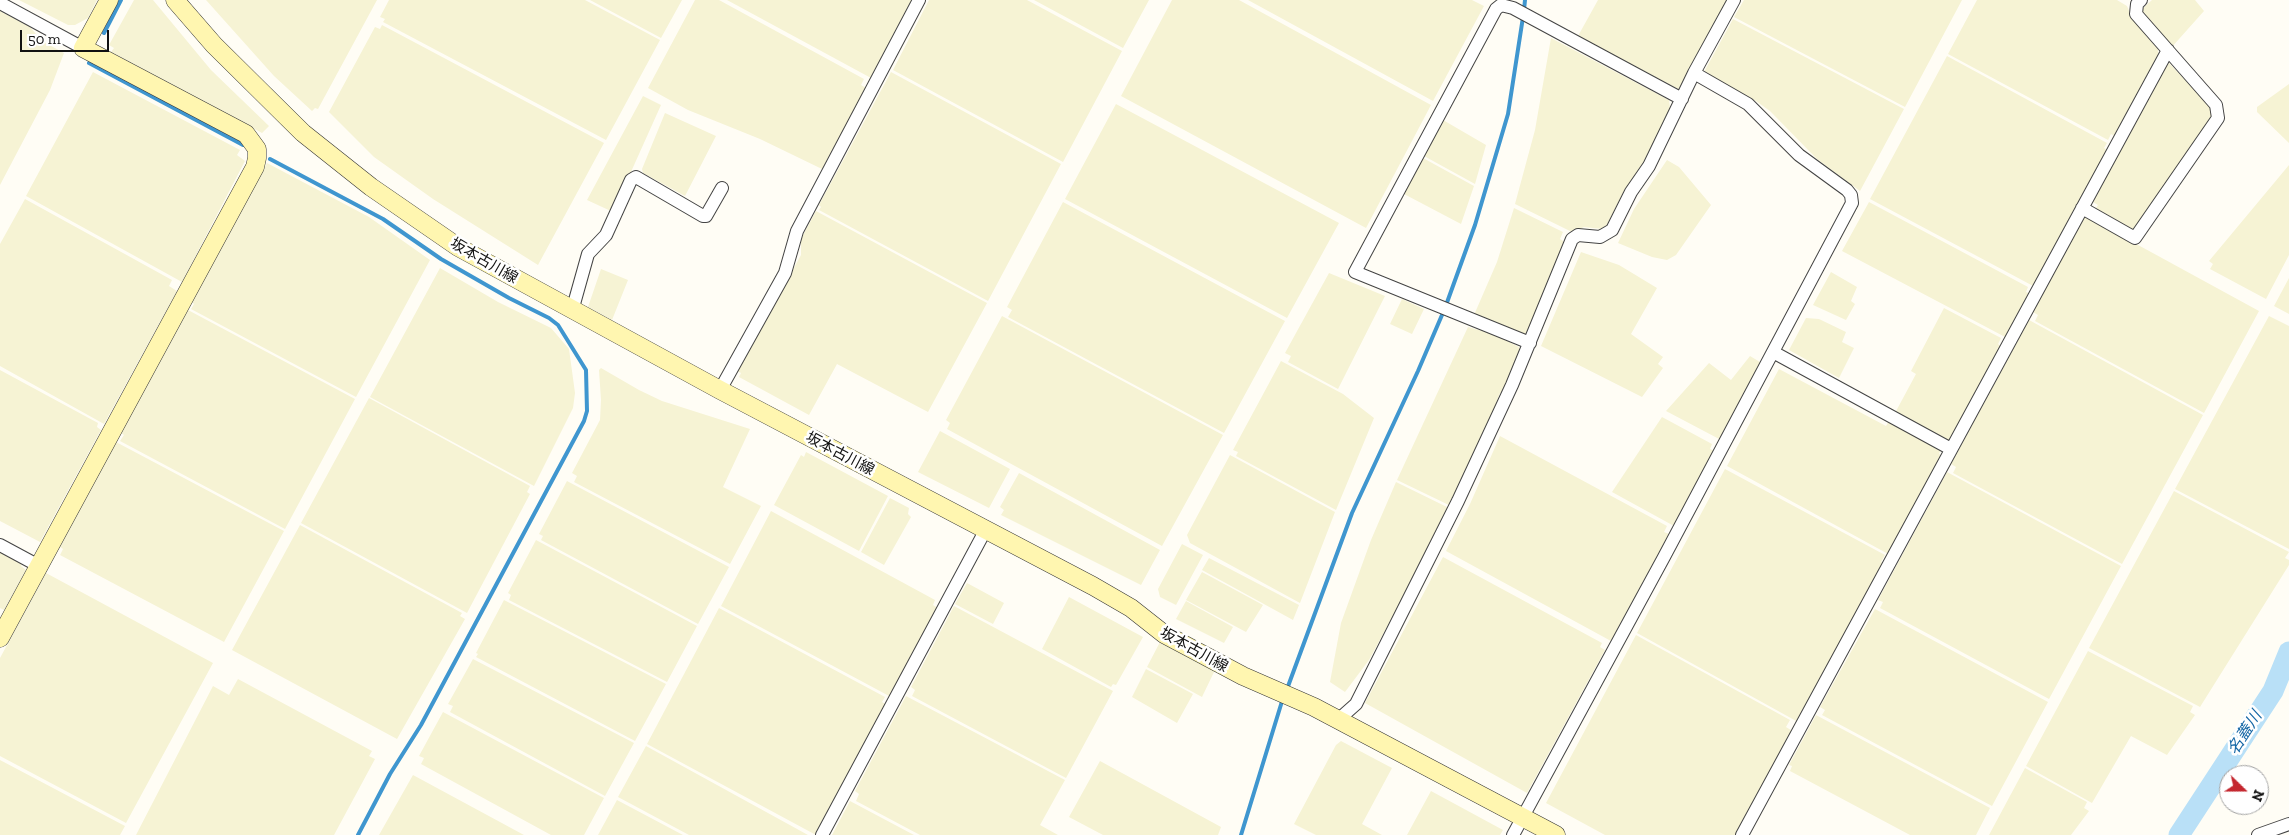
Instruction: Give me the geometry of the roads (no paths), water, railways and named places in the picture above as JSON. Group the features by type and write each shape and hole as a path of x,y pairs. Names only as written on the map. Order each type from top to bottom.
{"main road":[{"path":"0,638 255,167 257,158 257,149 246,134 83,48 109,0"},
{"name":"坂本古川線","path":"175,0 214,45 266,97 336,160 421,223 458,247 572,311 1093,586 1131,608 1164,634 1338,720 1556,835"}],"street":[{"path":"720,390 785,273 797,231 919,0"},
{"path":"1338,720 1356,704 1458,501 1530,343 1572,239 1578,235 1600,237 1612,230 1631,192 1649,166 1694,73 1734,0"},
{"path":"2082,208 2135,238 2218,118 2216,105 2136,14 2137,4 2141,0"},
{"path":"0,2 83,48"},
{"path":"1530,343 1355,272 1496,9 1501,5 1513,8 1682,98"},
{"path":"1742,835 2168,50"},
{"path":"1513,835 1852,202 1851,195 1799,155 1748,104 1694,73"},
{"path":"572,311 588,254 606,235 631,180 636,177 704,216 706,216 722,188"},
{"path":"1773,352 1951,449"},
{"path":"822,835 986,531"},
{"path":"0,545 39,566"},
{"path":"2258,835 2289,824"}],"waterway":[{"path":"104,33 121,0"},
{"path":"1524,10 1525,0"},
{"path":"1287,689 1352,513 1445,308 1475,225 1508,114 1523,17"},
{"path":"89,63 243,145"},
{"path":"270,159 383,219 441,259 509,298 549,318 558,325 586,370 587,411 584,421 421,725 390,774 358,835"},
{"name":"名蓋川","path":"2179,835 2273,691 2289,652"},
{"path":"1241,835 1283,698"}]}
